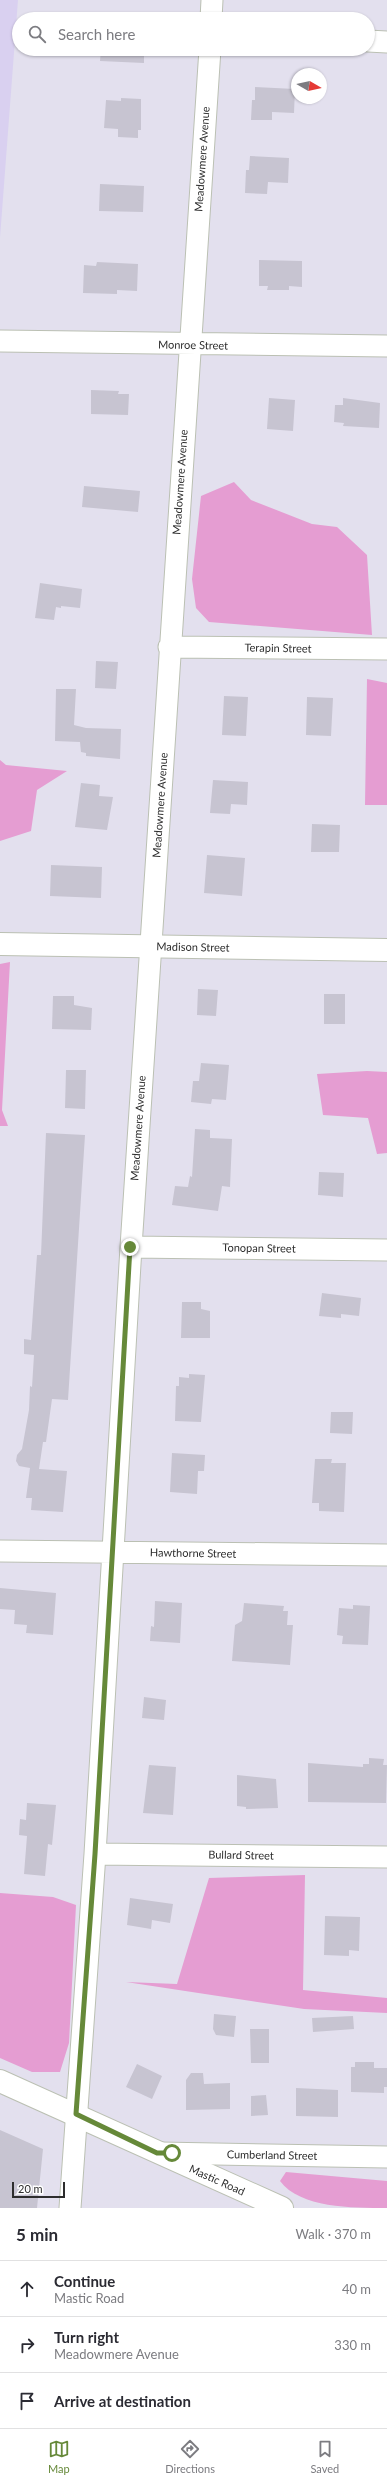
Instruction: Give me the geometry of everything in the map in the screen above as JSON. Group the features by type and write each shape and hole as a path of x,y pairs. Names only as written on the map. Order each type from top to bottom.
{"street":[{"path":"211,12 212,0"},
{"path":"375,42 387,42"},
{"name":"Meadowmere Avenue","path":"70,2208 95,1854 114,1552 130,1247 210,56"},
{"name":"Monroe Street","path":"0,341 190,345 387,346"},
{"name":"Terapin Street","path":"169,647 387,649"},
{"name":"Madison Street","path":"0,944 387,950"},
{"name":"Tonopan Street","path":"130,1247 387,1250"},
{"name":"Hawthorne Street","path":"0,1551 387,1555"},
{"name":"Bullard Street","path":"95,1854 387,1857"},
{"name":"Mastic Road","path":"0,2081 282,2208"},
{"name":"Cumberland Street","path":"157,2153 387,2157"}],"shaded area":[{"path":"0,0 18,0 17,12 12,12 12,56 14,56 0,238"},
{"path":"234,482 251,500 312,524 337,527 367,555 372,635 209,622 196,608 192,579 201,496"},
{"path":"367,679 387,683 387,805 365,805"},
{"path":"0,760 6,765 67,771 37,790 31,831 0,841"},
{"path":"10,962 2,1110 8,1126 0,1126 0,964"},
{"path":"367,1071 387,1072 387,1153 377,1154 368,1118 323,1115 317,1074"},
{"path":"305,1875 303,1990 387,1998 387,2013 304,2009 126,1982 177,1984 209,1878"},
{"path":"0,1893 53,1897 76,1905 69,2043 60,2072 32,2072 0,2058"},
{"path":"286,2172 387,2181 387,2208 343,2207 328,2205 300,2197 289,2190 280,2181"}],"building":[{"path":"100,56 144,56 144,63 100,61"},
{"path":"255,87 291,89 291,104 294,104 294,113 272,112 272,120 251,120 252,100 255,100"},
{"path":"121,98 141,99 141,130 138,130 138,138 118,137 118,129 104,128 106,100 121,101"},
{"path":"250,156 289,158 288,183 268,182 267,194 245,193 246,170 249,170"},
{"path":"100,184 144,186 143,212 99,211"},
{"path":"259,260 302,261 302,287 289,286 289,290 267,290 268,286 259,286"},
{"path":"97,262 138,264 137,291 117,290 117,294 83,293 84,265 96,266"},
{"path":"91,390 119,391 118,394 129,394 128,415 91,414"},
{"path":"269,398 295,400 293,431 267,429"},
{"path":"343,398 380,403 379,428 343,426 344,423 334,422 335,405 343,405"},
{"path":"84,486 140,491 138,512 82,507"},
{"path":"40,583 82,589 80,608 61,606 61,608 56,607 54,620 35,618"},
{"path":"96,661 118,662 116,689 95,688"},
{"path":"56,689 76,689 74,725 86,728 121,729 120,759 86,756 86,753 81,752 80,742 55,741"},
{"path":"224,696 248,697 246,736 222,735"},
{"path":"307,697 333,698 331,736 306,735"},
{"path":"213,780 248,782 247,805 231,804 230,814 210,813"},
{"path":"81,783 100,785 99,796 113,797 107,830 75,827"},
{"path":"312,824 340,825 339,852 311,852"},
{"path":"207,855 245,858 242,896 204,893"},
{"path":"51,865 102,867 101,898 50,896"},
{"path":"198,989 218,990 216,1016 197,1015"},
{"path":"324,994 345,994 345,1024 324,1024"},
{"path":"53,996 74,996 74,1005 92,1008 91,1030 52,1029"},
{"path":"201,1063 229,1065 226,1100 212,1099 211,1104 191,1102 193,1081 199,1081"},
{"path":"66,1070 86,1070 85,1109 65,1108"},
{"path":"195,1129 210,1130 210,1138 232,1139 230,1187 222,1186 218,1211 172,1205 175,1186 188,1187 190,1176 192,1177"},
{"path":"46,1133 85,1135 68,1400 52,1399 46,1442 43,1442 39,1469 67,1471 63,1512 31,1510 32,1498 26,1498 30,1468 19,1466 16,1461 17,1455 22,1449 29,1410 30,1386 32,1387 34,1355 24,1354 24,1339 31,1340 37,1255 41,1255"},
{"path":"319,1172 344,1173 343,1197 318,1195"},
{"path":"322,1293 361,1298 359,1316 341,1314 341,1318 319,1316"},
{"path":"182,1302 201,1302 201,1309 210,1311 210,1338 181,1338"},
{"path":"189,1374 205,1375 201,1422 175,1421 176,1386 179,1386 179,1377 189,1378"},
{"path":"331,1412 353,1412 352,1434 330,1433"},
{"path":"172,1453 205,1455 204,1471 198,1471 197,1494 170,1492"},
{"path":"315,1459 332,1459 331,1463 346,1463 344,1512 319,1511 319,1503 312,1503"},
{"path":"0,1588 56,1593 53,1635 26,1633 27,1625 14,1624 15,1610 0,1609"},
{"path":"155,1601 182,1603 180,1643 150,1641 151,1626 154,1627"},
{"path":"244,1603 284,1606 283,1611 288,1611 287,1625 293,1625 290,1665 232,1661 235,1625 242,1621"},
{"path":"353,1605 370,1606 368,1645 342,1644 343,1636 337,1635 339,1608 353,1609"},
{"path":"144,1697 166,1700 164,1720 142,1718"},
{"path":"369,1758 384,1759 383,1765 387,1765 386,1803 308,1802 308,1763 363,1767 363,1764 369,1764"},
{"path":"149,1765 176,1767 173,1815 143,1813"},
{"path":"237,1775 276,1779 278,1808 246,1809 246,1807 237,1806"},
{"path":"27,1803 56,1805 52,1845 48,1844 45,1876 24,1874 27,1836 19,1835 20,1819 26,1820"},
{"path":"130,1898 173,1904 170,1923 152,1920 151,1929 127,1925"},
{"path":"325,1916 360,1917 359,1951 349,1950 349,1956 324,1955"},
{"path":"214,2014 236,2016 234,2037 216,2035 213,2029"},
{"path":"353,2016 354,2029 313,2032 312,2018"},
{"path":"250,2029 269,2029 269,2063 251,2063"},
{"path":"355,2062 374,2062 374,2068 387,2068 387,2087 384,2087 384,2093 351,2092 351,2067 355,2067"},
{"path":"137,2064 162,2076 152,2099 126,2087"},
{"path":"191,2073 203,2073 204,2084 230,2083 230,2109 186,2110 186,2080"},
{"path":"296,2088 338,2090 338,2117 296,2116"},
{"path":"266,2095 268,2115 251,2116 251,2096"},
{"path":"0,2130 43,2149 37,2208 0,2208"}],"route":[{"path":"130,1247 114,1552 95,1854 76,2114 157,2153 172,2153"}]}
